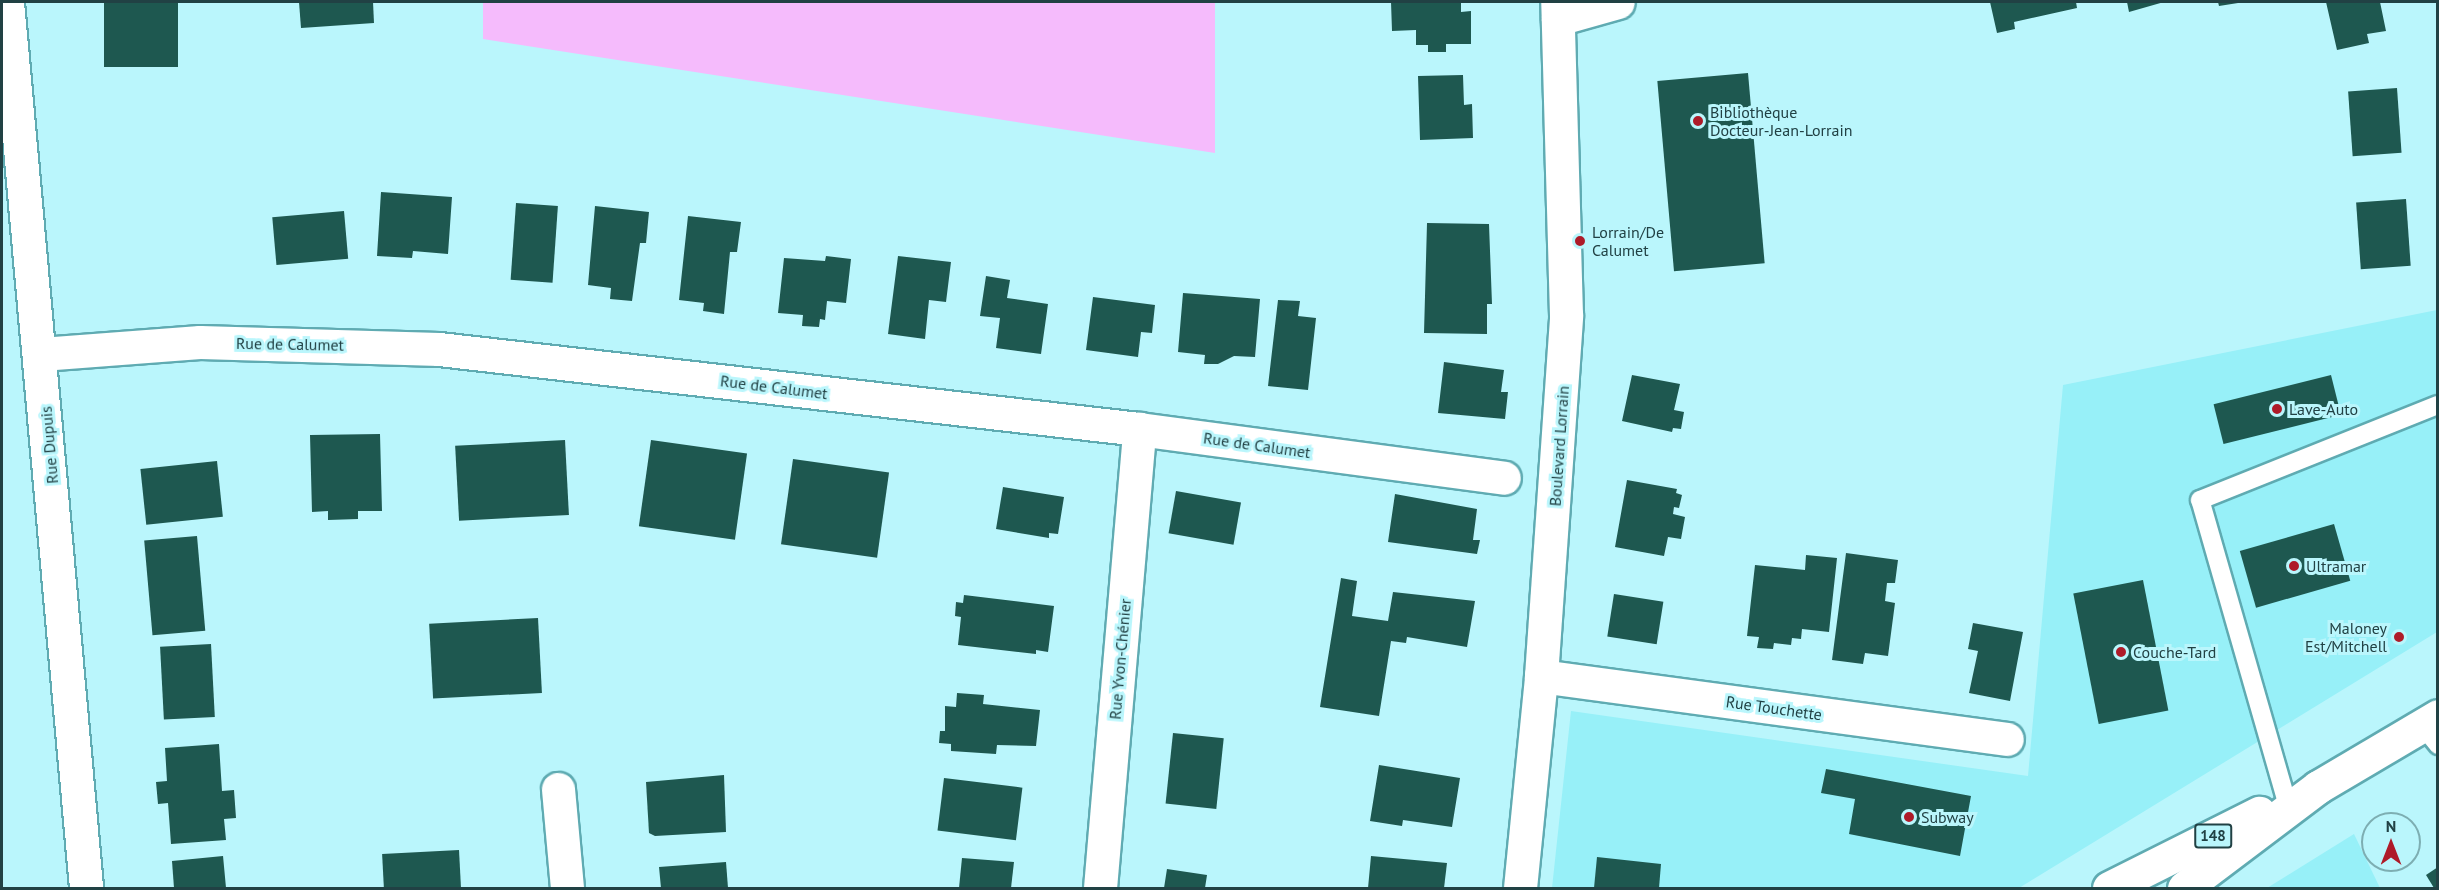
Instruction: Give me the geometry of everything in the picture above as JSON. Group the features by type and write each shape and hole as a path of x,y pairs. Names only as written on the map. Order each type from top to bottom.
{"street":[{"name":"Rue Dupuis","path":"7,2 41,354 86,888"},
{"path":"1558,10 1618,2"},
{"name":"Boulevard Lorrain","path":"1520,888 1541,676 1566,315 1558,10"},
{"name":"Rue de Calumet","path":"41,354 200,342 439,349 1139,429 1504,478"},
{"name":"Rue Yvon-Chénier","path":"1100,888 1139,429"},
{"name":"Rue Touchette","path":"1541,676 2007,739"},
{"name":"148","path":"2109,888 2432,729"},
{"name":"148","path":"2184,888 2318,787"},
{"path":"558,789 567,888"}],"lane":[{"path":"2286,800 2200,500 2438,405"}],"shaded area":[{"path":"483,2 1215,2 1215,153 483,39"},
{"path":"2437,310 2437,632 2019,888 1552,888 1571,711 2028,776 2063,385"},
{"path":"2354,834 2361,849 2361,872 2372,872 2380,888 2267,888"}],"building":[{"path":"104,2 178,2 178,67 104,67"},
{"path":"299,2 373,2 374,23 301,28"},
{"path":"1391,2 1461,2 1461,12 1471,11 1471,44 1446,44 1446,52 1428,52 1428,45 1416,45 1416,30 1392,31"},
{"path":"1990,2 2076,2 2077,8 2014,22 2015,29 1997,33"},
{"path":"2127,2 2164,2 2129,12"},
{"path":"2218,2 2238,2 2238,3 2219,6"},
{"path":"2326,2 2380,2 2386,31 2367,34 2369,43 2337,50"},
{"path":"1748,73 1765,263 1674,271 1657,81"},
{"path":"1463,75 1464,105 1472,104 1473,138 1420,140 1418,76"},
{"path":"2397,88 2402,153 2353,156 2348,91"},
{"path":"381,192 452,197 448,254 413,251 412,258 377,256"},
{"path":"2406,199 2411,266 2361,269 2356,202"},
{"path":"516,203 558,206 553,283 511,280"},
{"path":"595,206 649,212 646,243 640,243 632,301 610,299 611,288 588,285"},
{"path":"344,211 348,259 276,265 272,217"},
{"path":"688,216 741,222 737,252 730,252 724,314 703,311 704,303 679,300"},
{"path":"1427,223 1489,224 1492,304 1487,304 1487,334 1424,333"},
{"path":"826,256 851,259 846,303 827,301 825,320 820,319 819,327 802,326 803,315 778,313 784,258 825,261"},
{"path":"898,256 951,262 946,302 929,300 925,339 888,334"},
{"path":"986,276 1010,280 1007,298 1048,304 1041,354 996,348 1000,318 980,316"},
{"path":"1183,293 1260,299 1255,357 1234,356 1218,364 1204,364 1205,355 1178,352"},
{"path":"1093,297 1155,305 1152,333 1141,332 1138,357 1086,350"},
{"path":"1278,300 1300,301 1298,316 1316,318 1308,390 1268,386"},
{"path":"1444,362 1504,370 1501,392 1508,392 1505,419 1438,413"},
{"path":"1632,375 1680,384 1674,410 1684,412 1681,429 1673,428 1672,432 1622,421"},
{"name":"Lave-Auto","path":"2331,375 2341,415 2224,444 2214,404"},
{"path":"380,434 382,511 358,511 358,519 328,520 328,511 312,512 310,435"},
{"path":"565,440 569,515 459,521 455,446"},
{"path":"651,440 747,453 735,540 639,526"},
{"path":"793,459 889,472 877,558 781,544"},
{"path":"217,461 223,517 146,525 140,469"},
{"path":"1627,480 1677,489 1676,493 1682,495 1679,508 1674,507 1673,514 1685,517 1681,539 1668,537 1664,556 1615,547"},
{"path":"1003,487 1064,497 1058,534 1049,533 1049,538 996,529"},
{"path":"1176,491 1241,502 1234,545 1169,533"},
{"path":"1395,494 1477,509 1473,540 1480,540 1477,554 1388,542"},
{"name":"Ultramar","path":"2334,524 2350,581 2256,608 2240,551"},
{"path":"197,536 205,631 152,635 144,541"},
{"path":"1846,553 1898,560 1895,583 1887,583 1885,601 1895,603 1888,656 1865,653 1863,664 1832,660"},
{"path":"1806,555 1837,558 1829,632 1802,629 1801,639 1792,638 1791,645 1774,643 1773,649 1757,648 1759,637 1747,636 1755,565 1805,570"},
{"path":"1341,578 1357,581 1352,616 1388,621 1393,592 1475,601 1467,647 1407,637 1406,643 1391,641 1379,716 1320,707"},
{"name":"Couche-Tard","path":"2143,580 2168,711 2099,724 2073,594"},
{"path":"1614,594 1663,602 1657,644 1607,636"},
{"path":"964,595 1054,606 1048,652 1036,650 1036,654 958,645 961,617 955,616 956,602 963,603"},
{"path":"538,618 542,693 433,699 429,624"},
{"path":"1973,623 2023,632 2010,701 1969,693 1978,651 1968,649"},
{"path":"211,644 215,717 164,720 160,647"},
{"path":"957,693 984,695 983,704 1040,710 1036,746 997,745 996,754 951,751 951,744 939,743 940,731 945,731 945,706 956,707"},
{"path":"1173,733 1224,738 1216,809 1166,804"},
{"path":"219,744 222,791 234,790 236,818 224,819 226,840 171,844 168,803 158,804 156,782 167,781 165,748"},
{"path":"1379,765 1460,778 1452,827 1403,820 1402,826 1370,821"},
{"name":"Subway","path":"1826,769 1971,796 1960,856 1849,834 1855,799 1821,793"},
{"path":"724,775 726,832 655,836 649,833 646,782"},
{"path":"944,778 1022,788 1016,840 938,831"},
{"path":"459,850 461,888 384,888 382,854"},
{"path":"223,856 226,888 174,888 172,861"},
{"path":"1371,856 1447,863 1444,888 1368,888"},
{"path":"1597,857 1661,864 1659,888 1594,888"},
{"path":"962,858 1014,862 1011,888 959,888"},
{"path":"726,862 728,888 661,888 659,867"},
{"path":"2438,867 2438,888 2434,888 2426,875"},
{"path":"1167,869 1207,875 1205,888 1164,888"}],"place":[{"name":"Bibliothèque Docteur-Jean-Lorrain","path":"1698,121"},
{"name":"Lorrain/De Calumet","path":"1580,241"},
{"name":"Lave-Auto","path":"2277,409"},
{"name":"Ultramar","path":"2294,566"},
{"name":"Maloney Est/Mitchell","path":"2399,637"},
{"name":"Couche-Tard","path":"2121,652"},
{"name":"Subway","path":"1909,817"}]}
